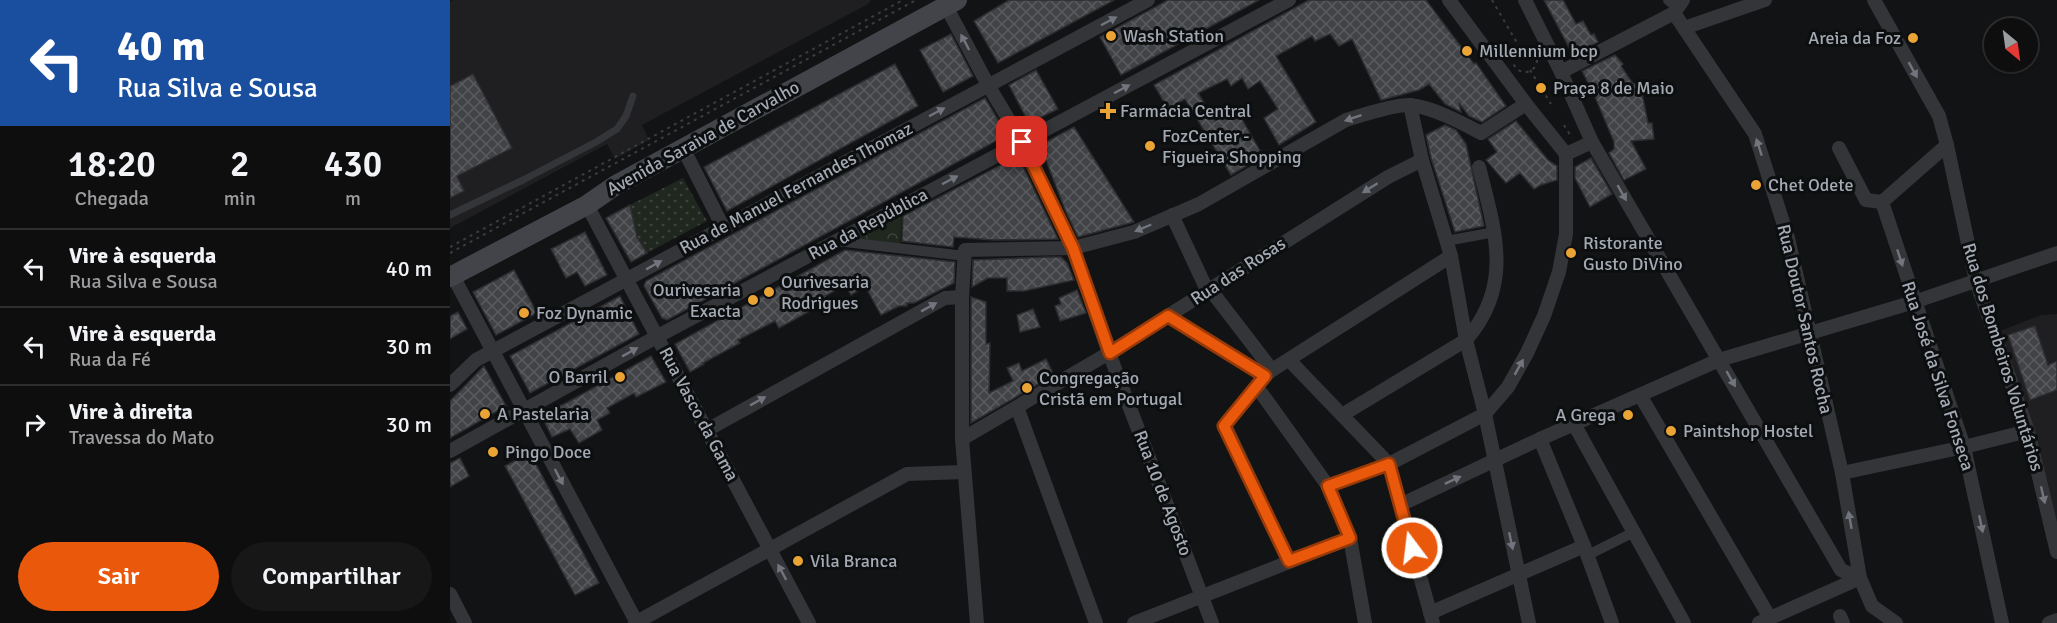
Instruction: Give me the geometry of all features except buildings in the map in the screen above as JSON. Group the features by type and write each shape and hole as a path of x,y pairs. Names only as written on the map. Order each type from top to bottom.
{"main road":[{"name":"Avenida Saraiva de Carvalho","path":"453,285 587,205 616,185 952,3"}],"street":[{"name":"Rua de Manuel Fernandes Thomaz","path":"450,385 476,360 1148,0"},
{"name":"Rua da República","path":"450,451 658,336 1289,0"},
{"path":"1328,486 1389,464 1485,414 1508,387 1527,353 1544,316 1559,272 1566,234 1566,154 1449,0"},
{"path":"1525,0 1561,72 1592,142 1841,570 1860,578"},
{"path":"1684,28 1765,0"},
{"name":"Rua dos Bombeiros Voluntários","path":"1874,0 1939,116 1976,281 2028,431 2057,552"},
{"name":"Rua 10 de Agosto","path":"952,3 988,85 1022,142 1073,248 1110,353 1212,623"},
{"path":"1561,72 1676,5"},
{"name":"Rua Doutor Santos Rocha","path":"1676,5 1684,28 1755,134 1788,238 1842,473 1860,578 1872,606 1896,623"},
{"path":"837,241 965,253 1073,248 1134,232 1199,204 1346,120 1372,112 1410,105 1450,117 1480,133 1526,104"},
{"path":"1410,105 1422,160 1451,256 1467,340 1529,623"},
{"path":"1566,154 1592,142"},
{"path":"1839,148 1866,200 1882,202 1947,145"},
{"path":"683,148 723,227"},
{"name":"Rua das Rosas","path":"962,439 1110,353 1388,177 1422,160"},
{"path":"1342,415 1467,340 1481,324 1493,292 1497,273 1495,232 1479,167"},
{"name":"Rua José da Silva Fonseca","path":"1882,202 1964,447 2002,623"},
{"name":"Rua Vasco da Gama","path":"587,205 809,623"},
{"path":"1172,215 1208,289 1265,377 1328,486 1350,538 1365,623"},
{"path":"1446,241 1495,232"},
{"path":"965,253 962,297 962,439 977,623"},
{"path":"1400,505 1719,360 1914,302 2057,253"},
{"path":"1289,561 1224,426 1265,377 1451,256"},
{"path":"453,285 523,410 636,623 907,474 964,472"},
{"path":"707,430 945,298 962,297"},
{"path":"1168,316 1265,377"},
{"path":"450,370 476,360"},
{"path":"1289,360 1389,464 1431,618 1518,575 1634,532"},
{"path":"1640,395 1765,620 1860,578"},
{"path":"1017,407 1096,623"},
{"path":"1574,424 1684,623"},
{"path":"1842,473 2028,431"},
{"path":"1540,440 1586,550 1612,623"},
{"path":"1134,623 1350,538"},
{"path":"450,594 465,623"},
{"path":"2049,623 2057,620"}],"lane":[{"path":"450,215 523,180 617,129 626,116 633,96"}],"path":[{"path":"450,246 903,0"},
{"path":"450,253 916,0"},
{"path":"1492,0 1520,48"},
{"path":"1520,48 1528,48 1535,53 1537,61 1530,70 1523,72 1514,65 1513,58 1520,48"},
{"path":"1530,70 1551,104"}],"shaded area":[{"path":"453,0 871,0 868,4 642,125 649,140 615,159 607,144 450,228 450,2"},
{"path":"2057,314 2057,531 2037,436 2000,331 2041,315"}],"green space":[{"path":"683,178 707,221 647,253 637,237 630,205"},
{"path":"902,211 900,248 837,241"}],"place":[{"name":"Wash Station","path":"1111,36"},
{"name":"Areia da Foz","path":"1913,38"},
{"name":"Millennium bcp","path":"1467,51"},
{"name":"Praça 8 de Maio","path":"1541,88"},
{"name":"Farmácia Central","path":"1108,111"},
{"name":"FozCenter - Figueira Shopping","path":"1150,146"},
{"name":"Chet Odete","path":"1756,185"},
{"name":"Ristorante Gusto DiVino","path":"1571,253"},
{"name":"Ourivesaria Rodrigues","path":"769,292"},
{"name":"Ourivesaria Exacta","path":"753,300"},
{"name":"Foz Dynamic","path":"524,313"},
{"name":"O Barril","path":"620,377"},
{"name":"Congregação Cristã em Portugal","path":"1027,388"},
{"name":"A Pastelaria","path":"485,414"},
{"name":"A Grega","path":"1628,415"},
{"name":"Paintshop Hostel","path":"1671,431"},
{"name":"Pingo Doce","path":"493,452"},
{"name":"Vila Branca","path":"798,561"}],"route":[{"path":"1022,142 1073,248 1110,353 1168,316 1265,376 1224,426 1289,561 1350,538 1328,486 1389,464 1412,548"}]}
